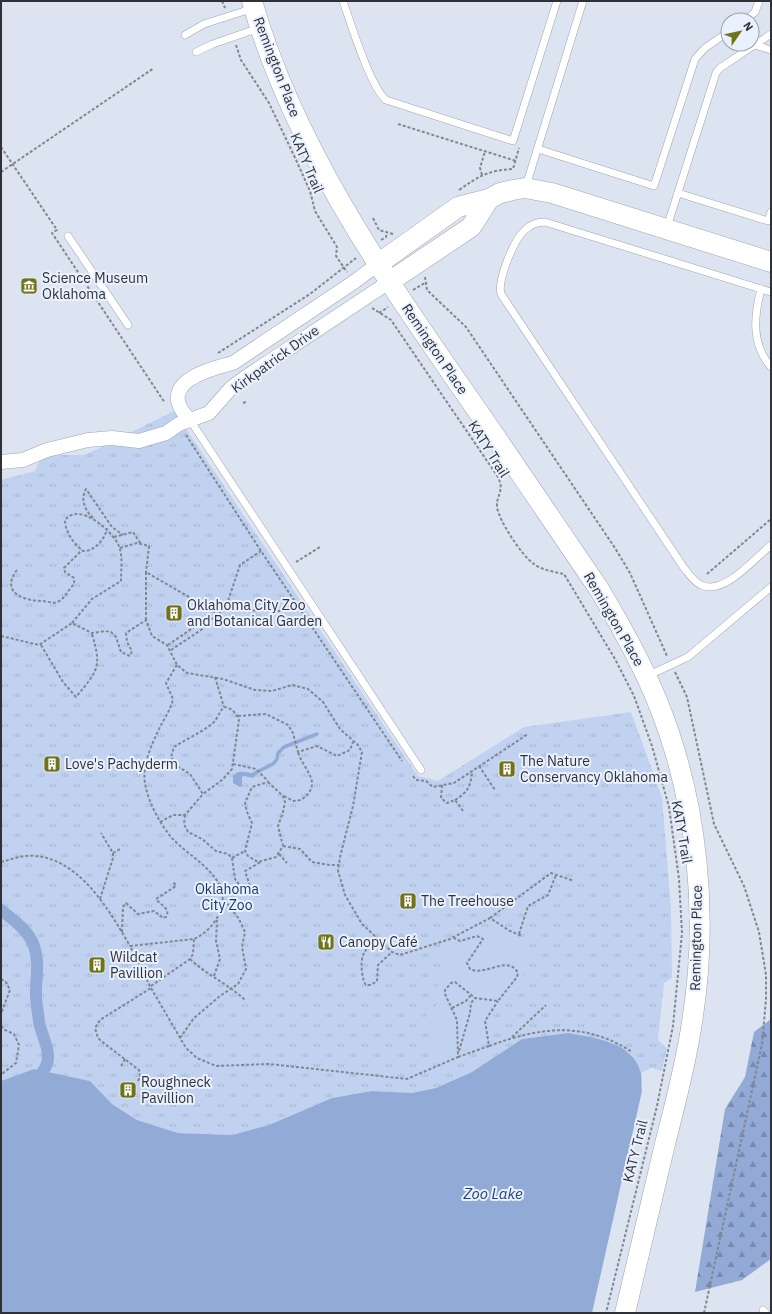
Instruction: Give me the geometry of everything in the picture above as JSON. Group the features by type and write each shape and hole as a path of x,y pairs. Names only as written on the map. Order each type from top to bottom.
{"main road":[{"name":"Remington Place","path":"253,4 287,97 321,168 349,218 389,282 599,589 647,676 670,736 681,774 691,822 698,888 698,965 692,1022 686,1058 625,1313"},
{"path":"378,264 458,207 489,199 500,193 525,188 552,193 771,262"},
{"path":"389,282 471,227 489,199"}],"street":[{"name":"Kirkpatrick Drive","path":"378,264 354,282 232,363 210,369 192,378 181,387 177,396 184,422 209,413 217,406 231,388 243,379 389,282"},
{"path":"1,462 22,460 47,450 88,440 112,438 139,441 166,433 184,422"}],"lane":[{"path":"342,1 381,96 386,100 513,141 557,1"},
{"path":"525,188 583,1"},
{"path":"755,12 760,1"},
{"path":"184,35 204,24 253,4"},
{"path":"196,52 213,44 261,28"},
{"path":"760,42 771,34"},
{"path":"538,149 654,186 695,60 705,48 720,38"},
{"path":"760,47 771,50"},
{"path":"666,229 716,73 720,68 744,52"},
{"path":"678,193 768,221 771,212"},
{"path":"771,292 545,222 535,223 520,235 502,276 500,288 501,294 556,378 684,568 697,583 709,588 726,583 771,545"},
{"path":"68,236 128,325"},
{"path":"761,289 755,317 756,336 760,349 771,367"},
{"path":"184,422 288,568 421,770"},
{"path":"647,676 688,657 771,587"}],"path":[{"path":"222,1 225,9"},
{"name":"KATY Trail","path":"236,44 242,60 269,102 310,191 315,211 338,247 336,256 344,267"},
{"path":"1,172 154,68"},
{"path":"398,124 516,161"},
{"path":"1,147 57,230 52,233 184,422 261,551 240,565 225,610"},
{"path":"482,175 480,171 485,151"},
{"path":"386,237 387,232"},
{"path":"215,355 310,294 349,264"},
{"path":"422,284 425,283 427,290 466,327 615,548 630,574 664,652"},
{"name":"KATY Trail","path":"369,305 391,320 498,477 502,488 497,505 499,515 522,552 535,565 549,571 564,574 615,659 636,703 652,746 669,807 679,879 682,933 673,1026 656,1106 606,1313"},
{"path":"379,313 385,308"},
{"path":"1,636 34,645 41,645 72,623 92,599 121,581 120,548 107,528 93,519 88,513 83,498 86,489 112,527 123,535"},
{"path":"93,519 73,514 68,516 65,520 67,530 75,543 82,550 86,552 102,541 106,535 107,528"},
{"path":"707,574 771,519"},
{"path":"114,537 133,532 141,544"},
{"path":"120,548 134,544 149,546 146,572 146,620 152,636 168,645 177,665 187,673 215,677 235,682 255,690 272,690 292,685 308,689 323,702 340,729 360,748 362,756 353,806 339,865 339,879 350,904 362,924 392,952 404,954 454,938 490,918 551,873 574,881"},
{"path":"277,575 320,547"},
{"path":"18,570 14,574 11,584 14,594 36,602 42,601 53,603 61,600 75,582 72,576 65,572 64,568 82,550"},
{"path":"146,572 218,614"},
{"path":"171,650 204,628 207,622 225,610 282,611 296,602"},
{"path":"72,623 92,633 105,631 111,632 116,638 121,652 130,656 132,651 127,642 126,633 146,620"},
{"path":"168,645 200,623 207,622"},
{"path":"41,645 63,682 76,697 90,680 97,666 98,655 92,633"},
{"path":"177,665 166,683 173,699 170,710 157,733 145,767 147,793 160,822 177,843 216,878 223,898 240,919 245,932 242,947 246,970 242,978 233,988 220,996 194,1018 180,1038"},
{"path":"215,677 224,707"},
{"path":"678,678 687,697 692,729 699,748 712,817 750,901 759,932 766,975 766,1019 762,1044 704,1313"},
{"path":"224,707 228,707 238,716 239,723 233,764 227,775 203,794 185,814 184,824 188,832 199,837 216,851 228,854 232,858 235,879 248,896 252,892 245,871 262,862 276,857 283,846 278,830 279,822 285,807 283,796"},
{"path":"203,794 190,774 174,761 171,752 174,747 214,722 224,707"},
{"path":"233,764 256,769 283,796 297,801 305,797 311,789 312,778 298,752 293,733 288,725 270,716 261,714 238,716"},
{"path":"298,752 317,746 337,756 350,750 353,742"},
{"path":"479,766 495,790"},
{"path":"442,785 441,798 445,803 455,800 468,791 472,771"},
{"path":"232,858 245,851 252,824 247,812 246,797 252,787 256,784 268,782"},
{"path":"455,800 463,811"},
{"path":"160,822 173,815 185,814"},
{"path":"100,899 113,862 113,853 101,833"},
{"path":"283,846 300,849 309,860 317,863 339,865"},
{"path":"113,853 120,849"},
{"path":"245,851 253,860 262,862"},
{"path":"279,854 287,863"},
{"path":"1,862 32,856 61,863 74,872 109,910 186,1048 207,1063 224,1067 269,1064 407,1079 458,1056 511,1038 562,1029 593,1033 614,1041 632,1052"},
{"path":"490,918 510,931 520,935 528,906 548,895 556,875"},
{"path":"122,932 123,907 126,903 138,914 154,911 163,918 166,918 168,910 156,899 176,886 173,881"},
{"path":"130,946 194,939 201,936 217,919 221,910 223,898"},
{"path":"214,976 220,954 216,941 217,919"},
{"path":"454,938 460,941 477,936 483,939 467,963 470,969 480,972 505,965 510,966 518,972 517,977 498,1001 485,1021 489,1046"},
{"path":"376,937 364,953 361,960 363,980 366,985 371,985 377,981 378,965 392,952"},
{"path":"138,1081 140,1077 139,1070 98,1038 95,1028 97,1023 190,959 193,954 194,939"},
{"path":"190,959 199,968 233,988 245,1000"},
{"path":"1,979 6,982 10,990 1,1015"},
{"path":"458,1056 458,1025 452,1008 444,993 451,983 457,983 475,998 498,1001"},
{"path":"452,1008 466,1001 471,995"},
{"path":"458,1056 470,1013 471,1003 475,998"},
{"path":"511,1038 546,1005"},
{"path":"1,1026 5,1030 14,1034 19,1045 16,1063 3,1073 1,1072"},
{"path":"120,1066 125,1059"}],"green space":[{"name":"Oklahoma City Zoo","path":"174,411 418,776 438,781 524,727 631,712 662,797 671,909 672,978 664,983 658,1040 667,1048 662,1071 651,1068 641,1073 631,1055 611,1042 568,1033 522,1039 472,1072 436,1088 412,1093 372,1091 332,1098 269,1125 232,1135 178,1133 137,1120 112,1104 90,1081 34,1069 1,1081 1,480 35,471 40,460 50,455 85,455"},
{"path":"485,926 518,940 515,951 530,957 519,988 507,994 487,1021 491,1042 446,1058 434,1046 434,1029 425,1017 438,1003 437,987 451,969 443,949"},
{"path":"771,1019 771,1259 742,1280 695,1292 725,1109 745,1077 754,1032"}],"water":[{"path":"255,771 258,773 253,778 242,777 242,786 240,787 233,783 233,776 235,774 242,772 252,773"},
{"name":"Zoo Lake","path":"568,1033 601,1039 621,1048 630,1054 641,1073 642,1091 592,1313 1,1313 1,1081 34,1069 90,1081 112,1104 137,1120 178,1133 232,1135 269,1125 332,1098 372,1091 412,1093 436,1088 472,1072 522,1039"}],"waterway":[{"path":"257,772 273,764 277,759 278,753 284,747 317,734"},
{"path":"1,910 27,933 35,949 37,966 36,992 39,1022 48,1053 48,1059 43,1071"}],"place":[{"name":"Science Museum Oklahoma","path":"29,286"},
{"name":"Oklahoma City Zoo and Botanical Garden","path":"174,613"},
{"name":"Love's Pachyderm","path":"52,764"},
{"name":"The Nature Conservancy Oklahoma","path":"507,769"},
{"name":"The Treehouse","path":"408,901"},
{"name":"Canopy Café","path":"326,942"},
{"name":"Wildcat Pavillion","path":"97,965"},
{"name":"Roughneck Pavillion","path":"128,1090"}]}
